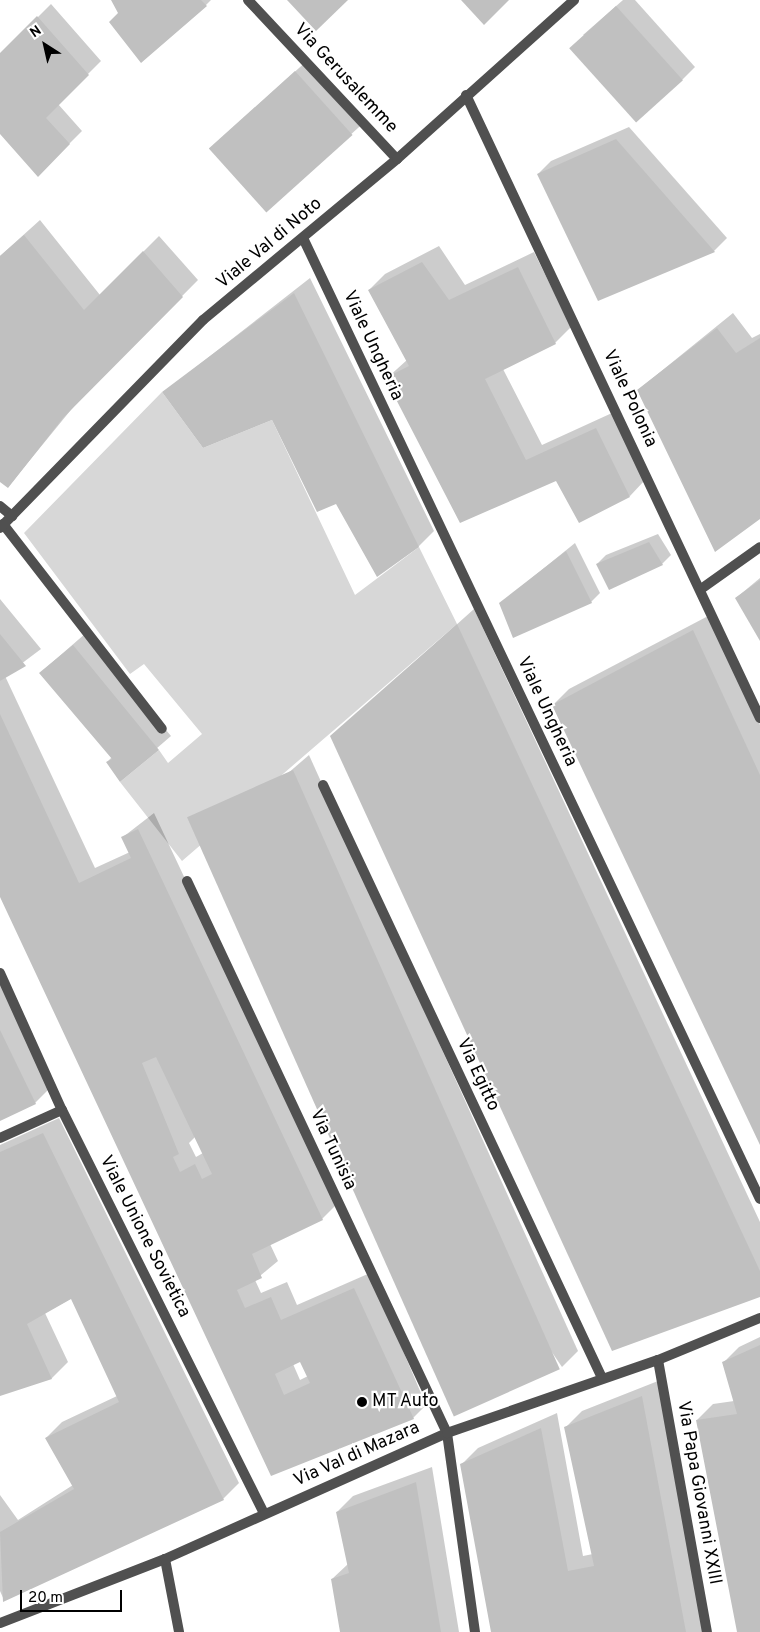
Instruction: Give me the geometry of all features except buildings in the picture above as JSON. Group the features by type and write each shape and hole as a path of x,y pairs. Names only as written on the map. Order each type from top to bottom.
{"street":[{"name":"Via Gerusalemme","path":"248,0 397,159"},
{"name":"Viale Val di Noto","path":"2,526 203,320 397,159 466,95 574,0"},
{"name":"Viale Polonia","path":"466,95 701,589 760,718"},
{"name":"Viale Ungheria","path":"303,238 760,1199"},
{"path":"0,506 12,516"},
{"path":"2,526 162,729"},
{"path":"701,589 760,547"},
{"name":"Via Egitto","path":"324,785 602,1378"},
{"name":"Via Tunisia","path":"187,881 447,1433 475,1632"},
{"name":"Viale Unione Sovietica","path":"0,973 62,1110 264,1513"},
{"path":"0,1138 62,1110"},
{"name":"Via Val di Mazara","path":"0,1623 165,1559 264,1513 447,1433 658,1360 760,1318"},
{"name":"Via Papa Giovanni XXIII","path":"658,1360 707,1632"},
{"path":"165,1559 179,1632"}],"shaded area":[{"path":"162,392 203,448 272,420 355,595 419,547 457,624 182,861 120,782 159,750 168,763 202,734 144,664 130,674 24,533"}],"place":[{"name":"MT Auto","path":"362,1402"}]}
